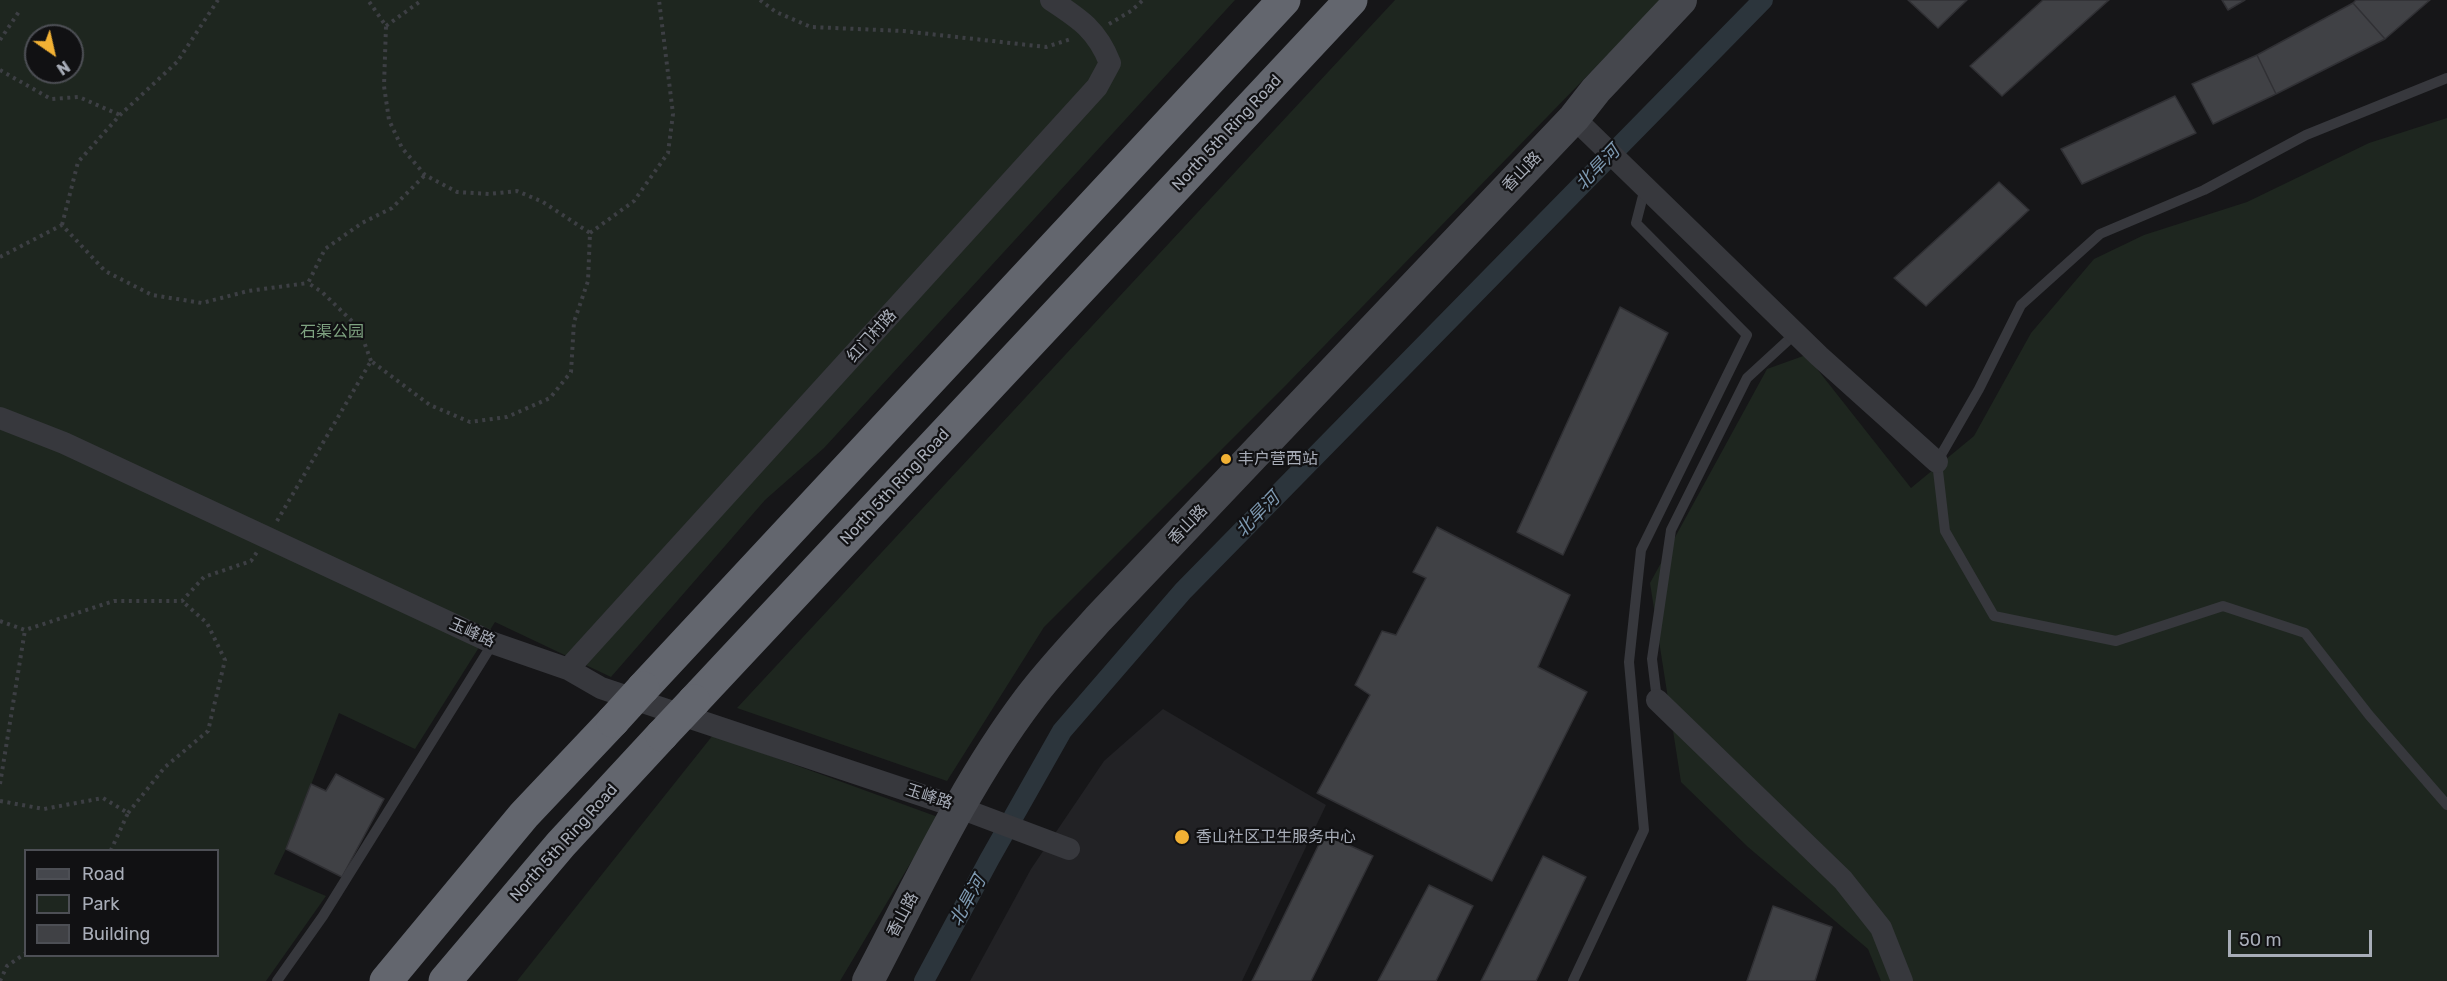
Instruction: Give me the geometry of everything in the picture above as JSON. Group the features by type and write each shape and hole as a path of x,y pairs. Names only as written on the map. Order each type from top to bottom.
{"highway":[{"path":"386,981 524,815 1284,0"},
{"name":"North 5th Ring Road","path":"445,981 561,844 1351,0"}],"street":[{"name":"红门村路","path":"568,669 1091,95 1110,63 1102,43 1083,21 1052,0"},
{"name":"香山路","path":"868,981 973,812 992,754 1029,699 1076,644 1574,118 1596,90 1681,0"},
{"name":"香山路","path":"1574,118 1606,99 1704,0"},
{"path":"1574,118 1796,333 1937,462"},
{"name":"玉峰路","path":"0,418 64,443 493,643 568,669 602,688 973,812 1070,849"},
{"path":"1657,700 1843,880 1881,928 1902,981"}],"lane":[{"path":"2447,78 2306,135 2204,190 2100,234 2021,305 1979,389 1937,462 1945,531 1994,616 2116,641 2223,606 2305,633 2369,715 2447,805"},
{"path":"1573,981 1644,830 1629,662 1641,550 1747,335 1636,223 1645,188"},
{"path":"1657,700 1652,658 1671,530 1748,378 1796,333"},
{"path":"277,981 323,916 493,643"}],"path":[{"path":"0,257 62,225 78,162 120,116 177,62 218,0"},
{"path":"368,0 386,26 384,86 389,120 402,148 426,175 457,192 489,194 517,191 543,202 590,233"},
{"path":"386,26 422,0"},
{"path":"590,233 634,201 668,153 673,114 658,0"},
{"path":"760,0 776,12 811,27 903,31 1046,47 1093,32 1131,11 1143,0"},
{"path":"0,40 20,10"},
{"path":"0,70 51,99 79,97 120,116"},
{"path":"308,283 325,249 362,223 392,208 426,175"},
{"path":"62,225 105,271 152,295 202,303 249,291 308,283 322,292 359,328 371,361 430,405 470,422 507,417 550,398 571,372 574,322 588,281 590,233"},
{"path":"182,602 204,577 251,561 371,361"},
{"path":"0,621 26,630 114,601 182,602 207,623 225,660 208,731 165,767 128,813 111,849"},
{"path":"0,784 26,630"},
{"path":"0,801 44,809 102,798 128,813"},
{"path":"0,981 7,966 24,954"},
{"path":"0,964 7,966"}],"shaded area":[{"name":"香山社区卫生服务中心","path":"1163,709 1326,805 1242,981 970,981 1031,869 1104,761"}],"green space":[{"name":"石渠公园","path":"0,0 1235,0 824,448 765,500 611,677 495,622 415,749 339,713 274,874 326,896 266,981 0,981"},
{"path":"1395,0 1661,0 1287,384 1044,627 947,781 737,708"},
{"path":"2447,118 2447,981 1881,981 1868,949 1748,847 1681,782 1650,583 1767,369 1806,355 1911,488 1974,436 2031,333 2094,259 2144,235 2247,202 2369,143"},
{"path":"713,735 938,817 840,981 517,981"}],"building":[{"path":"1908,0 1967,0 1938,28"},
{"path":"2043,0 2109,0 2002,96 1970,66"},
{"path":"2222,0 2245,0 2228,10"},
{"path":"2356,0 2430,0 2385,39 2353,3"},
{"path":"2353,3 2385,39 2276,94 2257,55"},
{"path":"2257,55 2276,94 2213,124 2192,84"},
{"path":"2175,96 2196,133 2082,184 2061,149"},
{"path":"1999,182 2029,210 1926,306 1894,278"},
{"path":"1620,307 1668,333 1563,555 1517,532"},
{"path":"1437,527 1570,595 1538,667 1587,692 1492,881 1317,793 1370,695 1355,685 1382,631 1396,635 1426,578 1413,572"},
{"path":"336,774 384,799 342,877 286,849 311,784 326,791"},
{"path":"1324,834 1373,856 1311,981 1252,981"},
{"path":"1543,856 1586,877 1536,981 1481,981"},
{"path":"1429,885 1473,906 1436,981 1378,981"},
{"path":"1773,906 1832,927 1815,981 1747,981"}],"waterway":[{"name":"北旱河","path":"924,981 1062,731 1183,591 1763,0"}],"place":[{"name":"丰户营西站","path":"1226,459"},
{"name":"香山社区卫生服务中心","path":"1182,837"}]}
